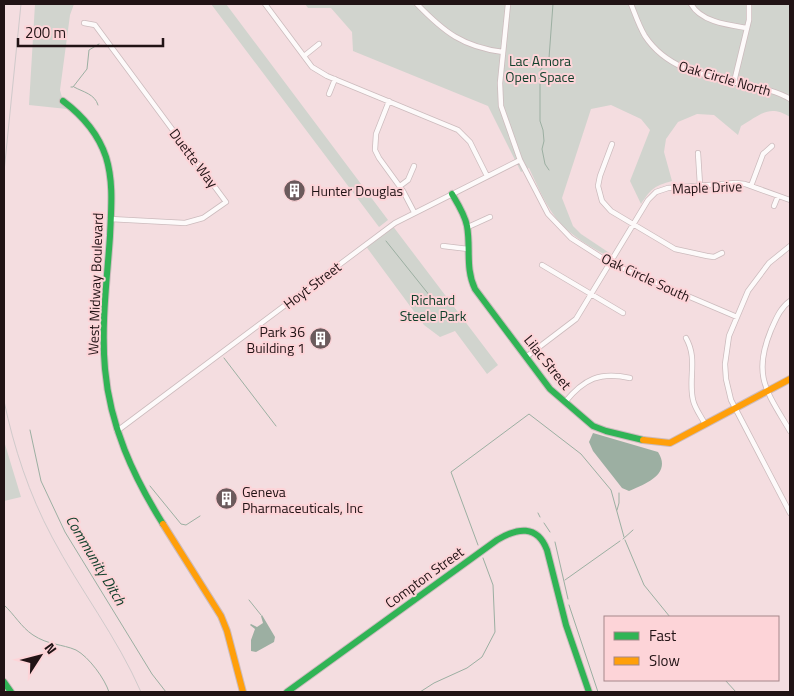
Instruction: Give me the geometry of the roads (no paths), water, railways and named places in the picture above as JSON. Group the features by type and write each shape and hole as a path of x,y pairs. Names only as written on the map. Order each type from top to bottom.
{"street":[{"path":"265,4 312,67 334,79 463,133 470,142 487,176"},
{"path":"417,4 442,29 453,37 479,48 503,52"},
{"name":"Oak Circle South","path":"508,4 500,95 501,106 520,160 541,202 557,226 571,238 610,263 737,317"},
{"name":"Oak Circle North","path":"631,4 645,35 663,56 678,66 692,72 766,90 790,99"},
{"path":"690,4 696,12 709,19 747,28"},
{"path":"734,82 750,16 749,4"},
{"name":"Duette Way","path":"84,23 95,25 226,202 203,218 185,222 110,219"},
{"path":"304,56 319,44"},
{"path":"328,94 334,79"},
{"name":"West Midway Boulevard","path":"63,101 72,107 89,125 102,146 110,170 110,219 104,345 107,389 117,431 138,482 221,616 243,692"},
{"path":"389,101 376,134 375,147 379,158 400,186 414,212"},
{"path":"612,144 598,186 604,204 611,211 669,246 681,251 714,256 722,253"},
{"path":"751,186 763,154 772,146"},
{"path":"698,153 700,185"},
{"name":"Hoyt Street","path":"117,431 395,223 520,160"},
{"path":"400,186 408,180 414,166"},
{"name":"Maple Drive","path":"526,357 576,319 648,200 656,192 668,188 736,183 751,186 790,200"},
{"name":"Lilac Street","path":"452,194 468,227 470,280 550,389 593,426 652,442 670,443 790,379"},
{"path":"774,206 778,196"},
{"path":"468,227 490,217"},
{"path":"443,246 468,249"},
{"path":"790,246 760,273 748,291 727,345 725,364 727,388 735,408 790,512"},
{"path":"542,265 623,313"},
{"path":"790,301 777,316 764,350 762,369 764,384 790,432"},
{"path":"686,338 692,352 693,399 695,407 705,424"},
{"path":"565,402 575,390 591,379 607,375 630,378"},
{"name":"Compton Street","path":"287,692 480,552 512,531 520,529 533,532 545,543 568,632 589,692"},
{"path":"4,682 12,692"}],"waterway":[{"path":"549,170 545,164 542,149 544,141 540,121 540,71 549,58 553,4"},
{"path":"71,87 87,69 89,50 99,44"},
{"path":"74,87 94,98 98,105"},
{"path":"386,241 430,296"},
{"path":"224,358 276,426"},
{"name":"Community Ditch","path":"478,545 451,472 529,414 581,454 611,490 624,537"},
{"name":"Community Ditch","path":"30,430 41,481 65,532 152,674 166,692"},
{"path":"150,486 181,524 186,525 200,516"},
{"path":"617,510 619,493"},
{"path":"538,513 540,517"},
{"path":"544,523 550,532"},
{"path":"623,539 633,530"},
{"name":"Community Ditch","path":"625,540 644,585 669,616"},
{"path":"565,580 620,541"},
{"path":"555,542 568,599"},
{"name":"Community Ditch","path":"420,692 434,683 467,668 482,657 495,632 493,585 483,558"},
{"path":"249,600 261,615"},
{"path":"4,605 33,635 44,641 71,648 81,653 96,669 109,692"},
{"path":"569,605 598,692"},
{"name":"Community Ditch","path":"726,681 736,692"}],"railway":[{"path":"4,172 21,4"},
{"path":"4,401 12,436 23,470 44,521 63,557 121,652 141,692"}],"place":[{"name":"Hunter Douglas","path":"295,190"},
{"name":"Park 36 Building 1","path":"321,339"},
{"name":"Geneva Pharmaceuticals, Inc","path":"226,499"}],"park label":[{"name":"Lac Amora Open Space","path":"540,68"},
{"name":"Richard Steele Park","path":"433,308"}]}
